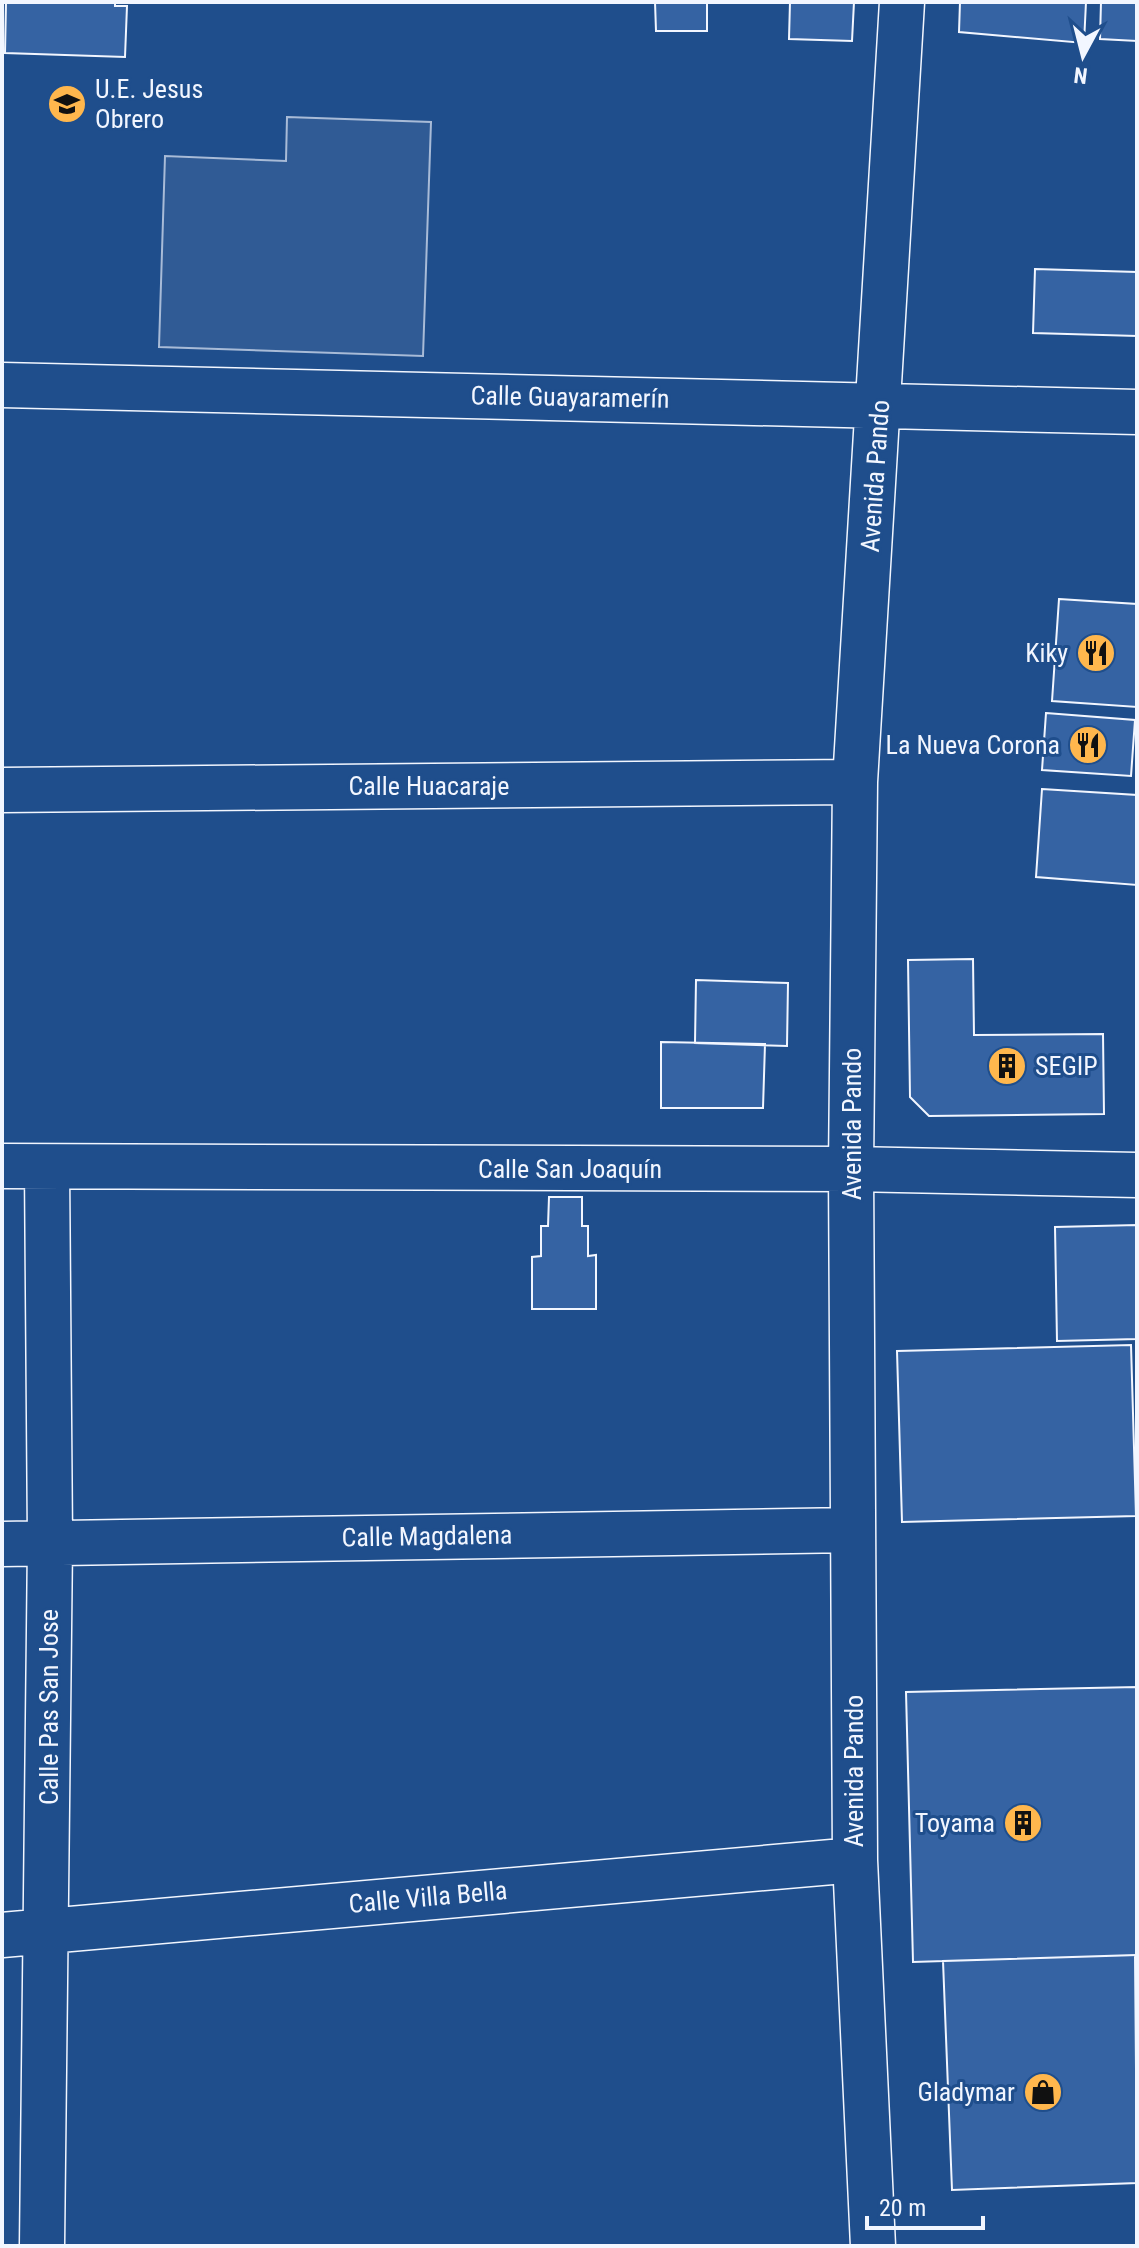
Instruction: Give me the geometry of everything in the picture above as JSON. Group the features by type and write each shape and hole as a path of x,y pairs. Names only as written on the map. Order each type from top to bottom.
{"street":[{"name":"Avenida Pando","path":"873,2246 855,1860 851,1169 855,782 902,2"},
{"name":"Calle Guayaramerín","path":"2,385 1137,412"},
{"name":"Calle Huacaraje","path":"2,790 855,782"},
{"name":"Calle San Joaquín","path":"2,1166 851,1169 1137,1175"},
{"name":"Calle Pas San Jose","path":"42,2246 50,1542 47,1167"},
{"name":"Calle Magdalena","path":"2,1544 852,1530"},
{"name":"Calle Villa Bella","path":"2,1935 855,1860"}],"shaded area":[{"path":"287,117 431,122 423,356 159,347 165,156 286,161"}],"building":[{"path":"6,2 115,2 115,6 127,6 125,57 5,53"},
{"path":"655,2 707,2 707,31 656,31"},
{"path":"790,2 854,2 852,41 789,39"},
{"path":"960,2 1086,2 1084,43 959,32"},
{"path":"1101,2 1137,2 1137,41 1100,39"},
{"path":"1035,269 1137,272 1137,336 1033,333"},
{"name":"Kiky","path":"1059,599 1137,604 1137,707 1052,701"},
{"name":"La Nueva Corona","path":"1046,713 1135,720 1131,776 1042,770"},
{"path":"1042,789 1137,795 1137,885 1036,877"},
{"name":"SEGIP","path":"973,959 974,1035 1103,1034 1104,1114 929,1116 910,1097 908,960"},
{"path":"696,980 788,983 787,1046 695,1043"},
{"path":"661,1042 765,1044 763,1108 661,1108"},
{"path":"549,1197 582,1197 582,1226 588,1226 588,1256 596,1255 596,1309 532,1309 532,1257 541,1256 541,1226 548,1226"},
{"path":"1137,1225 1137,1339 1057,1341 1055,1227"},
{"path":"1131,1345 1136,1516 902,1522 897,1351"},
{"name":"Toyama","path":"1137,1687 1137,1955 913,1962 906,1692"},
{"name":"Gladymar","path":"1135,1955 1137,2183 952,2190 943,1961"}],"place":[{"name":"U.E. Jesus Obrero","path":"67,104"},
{"name":"Kiky","path":"1096,653"},
{"name":"La Nueva Corona","path":"1088,745"},
{"name":"SEGIP","path":"1007,1066"},
{"name":"Toyama","path":"1023,1823"},
{"name":"Gladymar","path":"1043,2092"}]}
